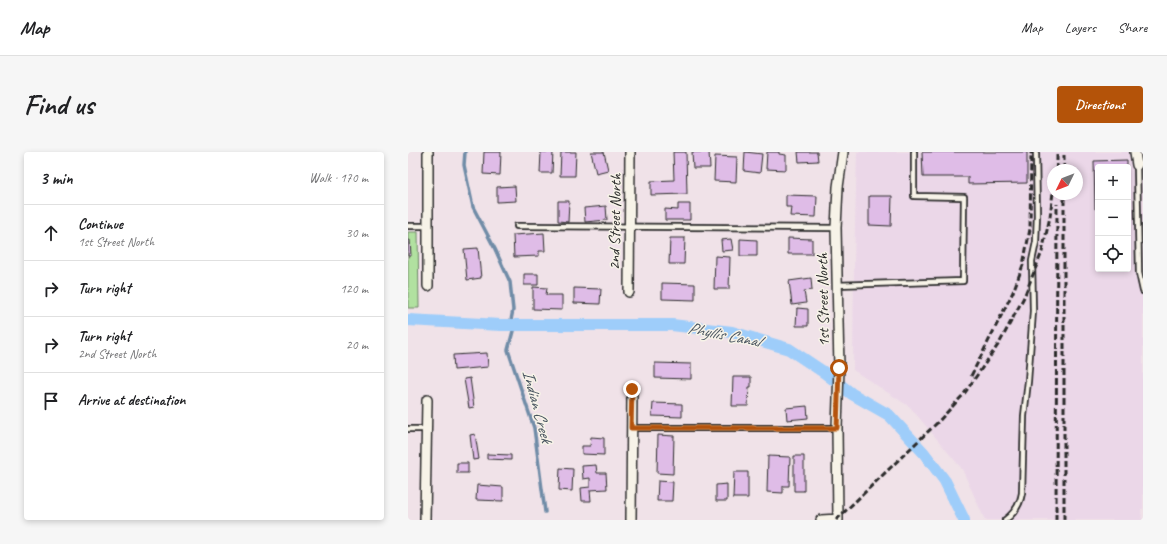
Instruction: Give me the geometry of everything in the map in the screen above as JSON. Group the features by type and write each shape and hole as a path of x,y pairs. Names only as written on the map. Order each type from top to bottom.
{"street":[{"path":"428,152 428,286"},
{"name":"2nd Street North","path":"629,292 630,152"},
{"name":"1st Street North","path":"838,519 837,428 839,368 836,285 836,228 838,187 843,152"},
{"path":"1135,152 1136,165"},
{"path":"631,520 632,389"},
{"path":"425,520 427,400"},
{"path":"820,520 838,519"}],"lane":[{"path":"836,285 963,281 964,198 914,196 914,152"},
{"path":"1005,520 1016,510 1022,493 1024,416 1033,311 1032,261 1036,242 1038,215 1036,152"},
{"path":"1136,165 1139,273 1143,290"},
{"path":"408,226 428,226"},
{"path":"517,226 836,228"},
{"path":"631,428 837,428"},
{"path":"408,429 426,430"}],"shaded area":[{"path":"857,152 1143,152 1142,520 985,520 962,469 910,407 853,370"}],"green space":[{"path":"408,232 418,232 419,308 408,308"}],"building":[{"path":"484,152 501,152 500,175 483,174"},
{"path":"541,152 553,152 552,173 540,173"},
{"path":"561,152 576,152 575,176 560,176"},
{"path":"591,152 604,152 608,170 596,173"},
{"path":"673,152 686,152 687,194 651,195 651,181 674,180"},
{"path":"692,152 709,152 710,168 693,168"},
{"path":"745,152 762,154 760,173 744,171"},
{"path":"767,152 779,152 779,154 786,155 786,170 766,169"},
{"path":"798,152 817,152 818,161 799,162"},
{"path":"922,152 1027,152 1027,183 968,184 968,177 923,177"},
{"path":"715,156 737,157 736,182 714,181"},
{"path":"1127,160 1127,164 1095,164 1095,209 1094,161"},
{"path":"515,186 516,201 497,202 497,187"},
{"path":"786,195 817,196 816,217 790,216 791,207 786,207"},
{"path":"869,196 892,196 891,226 869,225"},
{"path":"558,201 569,201 568,222 558,221"},
{"path":"678,204 690,204 690,220 665,220 665,209 678,210"},
{"path":"606,206 607,220 585,222 584,208"},
{"path":"544,233 545,251 539,251 539,256 514,257 513,235"},
{"path":"670,238 685,238 684,264 669,264"},
{"path":"788,238 812,239 812,254 788,254"},
{"path":"731,239 733,250 722,251 721,240"},
{"path":"740,239 757,240 757,256 740,256"},
{"path":"408,240 410,240 411,256 408,256"},
{"path":"478,248 481,278 467,280 464,249"},
{"path":"715,256 730,257 729,289 714,289"},
{"path":"524,274 538,274 538,285 524,285"},
{"path":"811,278 812,290 804,291 806,303 792,305 789,281"},
{"path":"662,283 695,284 695,300 662,299"},
{"path":"533,287 547,288 546,295 562,295 562,310 533,309"},
{"path":"574,288 601,289 600,304 574,303"},
{"path":"797,308 808,309 808,326 796,326"},
{"path":"487,353 488,367 454,370 453,355"},
{"path":"655,363 691,364 691,379 655,378"},
{"path":"733,377 751,377 748,406 732,406"},
{"path":"470,378 474,407 469,408 464,379"},
{"path":"653,403 682,404 682,417 652,416"},
{"path":"807,406 808,418 787,420 786,408"},
{"path":"475,434 479,459 473,460 470,435"},
{"path":"658,435 674,436 673,474 657,473"},
{"path":"591,437 604,438 604,455 582,454 582,446 590,446"},
{"path":"487,454 511,455 511,460 487,459"},
{"path":"768,456 790,457 789,486 783,486 783,493 767,492"},
{"path":"794,456 804,456 804,491 794,491"},
{"path":"457,463 468,463 468,473 457,473"},
{"path":"596,465 597,473 606,473 607,489 590,490 591,501 582,501 581,488 590,487 590,478 583,479 582,466"},
{"path":"560,468 573,469 572,491 559,490"},
{"path":"734,472 748,472 748,498 733,498"},
{"path":"658,481 673,482 672,501 657,501"},
{"path":"727,484 727,501 716,501 716,485"},
{"path":"477,485 503,487 503,501 476,500"}],"waterway":[{"name":"Indian Creek","path":"465,152 464,165 473,207 510,282 513,310 511,320"},
{"name":"Phyllis Canal","path":"408,320 501,325 672,325 732,332 789,349 825,373 852,394 889,415 924,453 945,481 964,520"},
{"name":"Indian Creek","path":"513,331 508,350 534,428 545,512"}],"railway":[{"path":"971,376 1013,292 1023,265 1030,229 1031,152"},
{"path":"1057,152 1057,164"},
{"path":"1064,152 1064,164"},
{"path":"836,520 938,422 964,394 1000,342 1024,297 1042,252 1050,217 1052,200"},
{"path":"1064,200 1064,520"},
{"path":"1056,520 1057,204"}],"route":[{"path":"632,389 631,428 837,428 839,368"}]}
